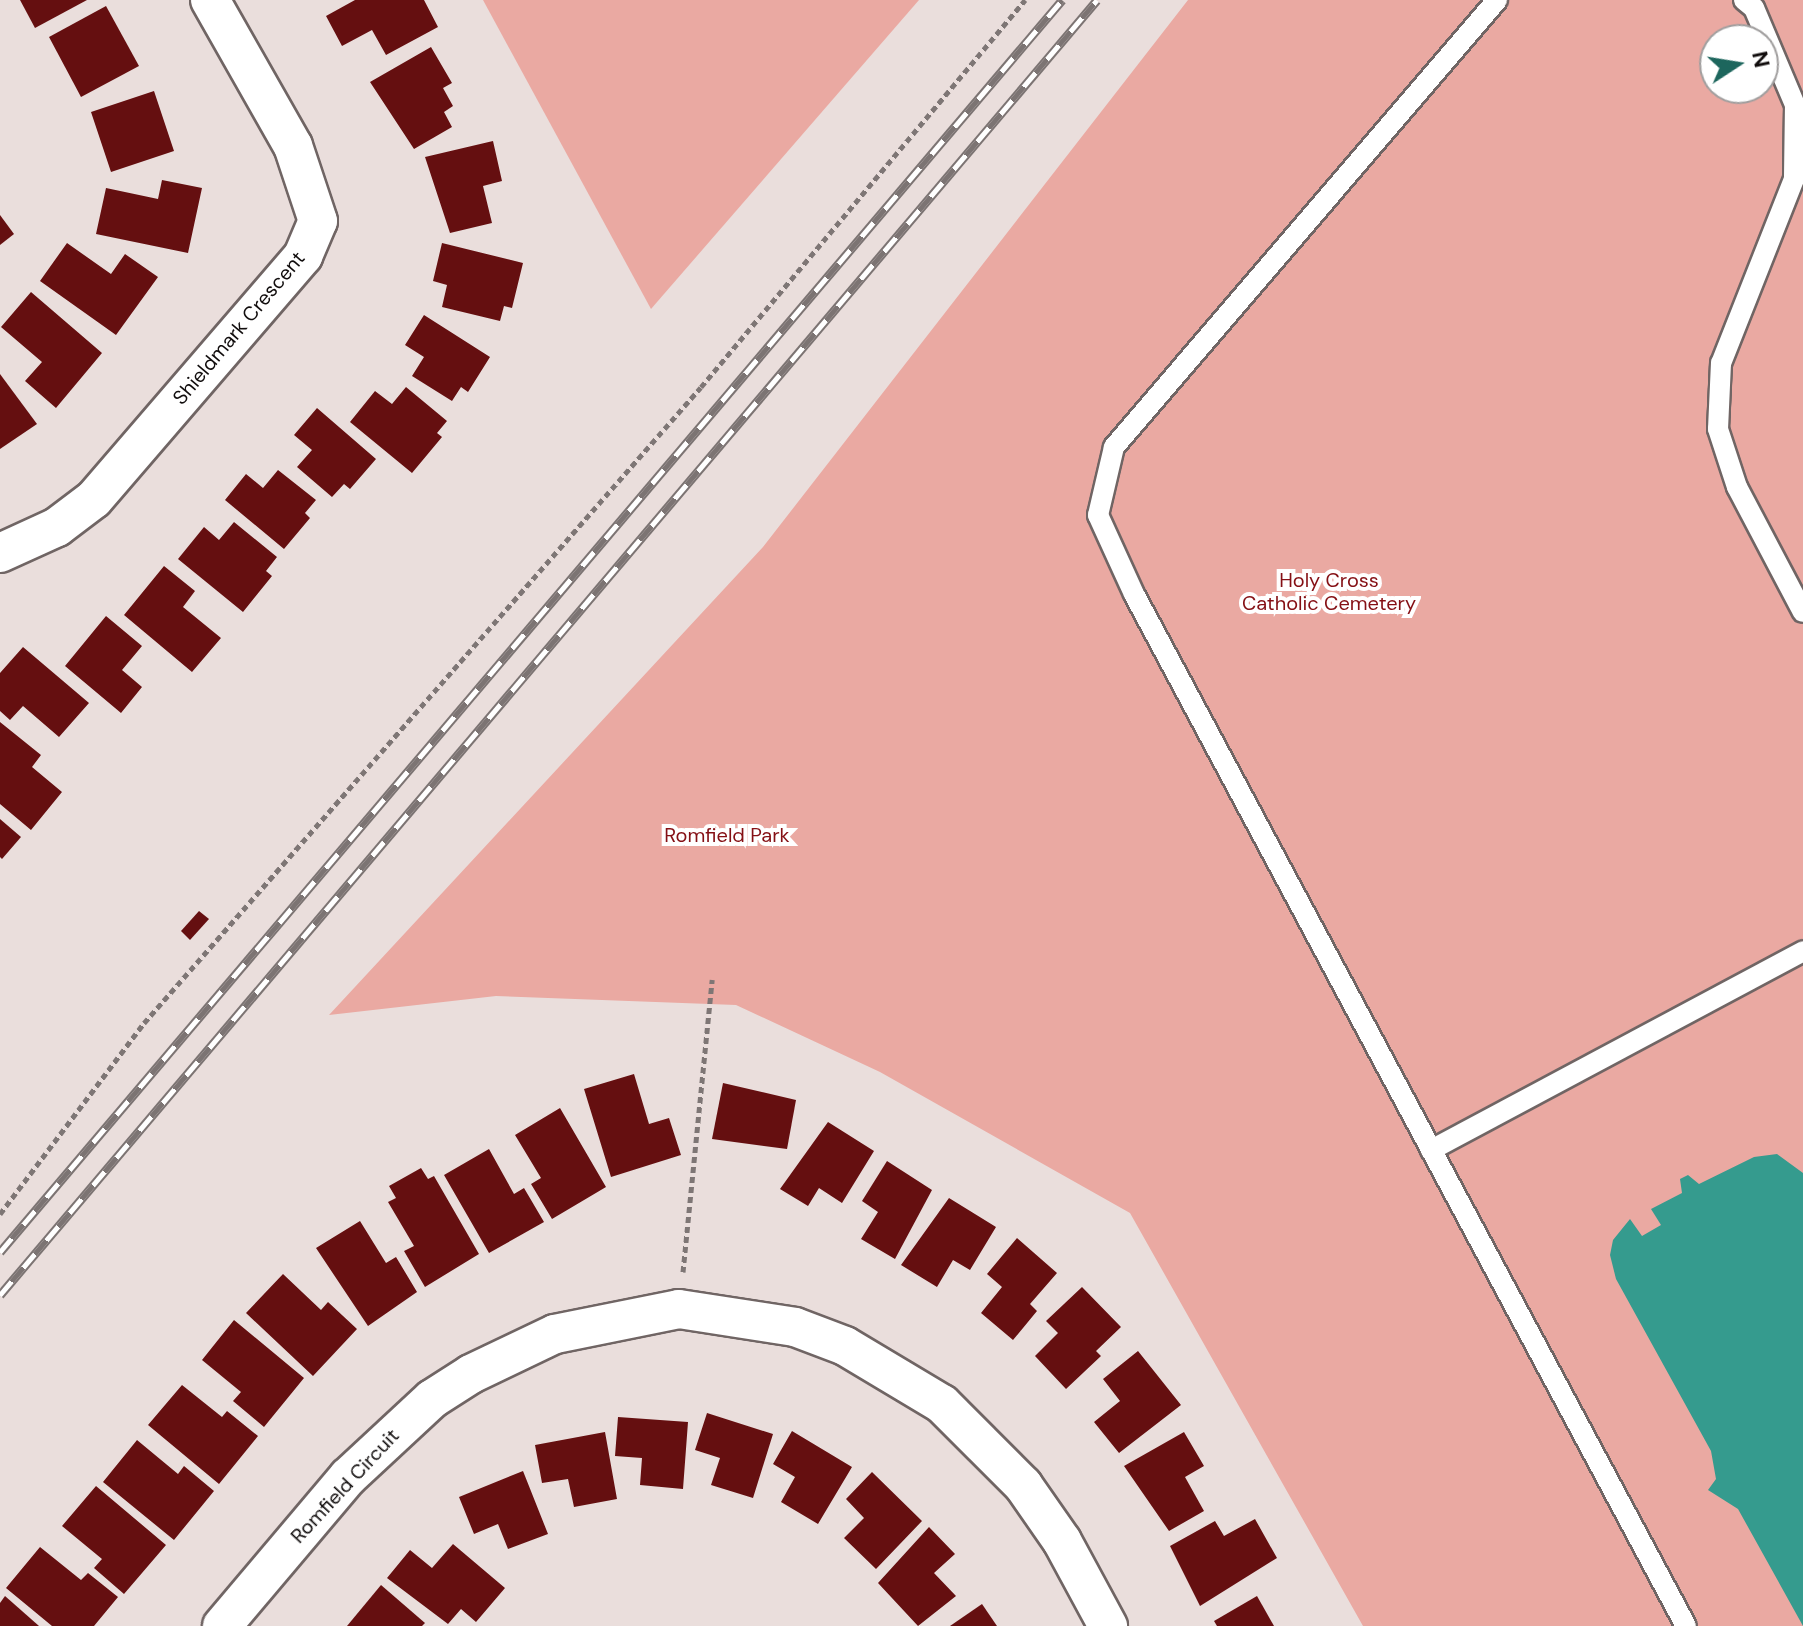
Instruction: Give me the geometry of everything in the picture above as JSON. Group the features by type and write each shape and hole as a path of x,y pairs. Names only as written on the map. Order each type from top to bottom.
{"street":[{"name":"Shieldmark Crescent","path":"0,553 57,527 94,499 303,256 318,221 293,146 210,0"},
{"name":"Romfield Circuit","path":"222,1626 348,1477 432,1399 471,1374 555,1334 679,1309 795,1327 845,1346 942,1404 1023,1485 1062,1541 1108,1626"}],"lane":[{"path":"1497,0 1114,447 1098,515 1134,594 1686,1626"},
{"path":"1744,0 1754,8 1795,105 1794,179 1721,363 1718,429 1737,487 1803,612"},
{"path":"1431,1150 1803,951"}],"path":[{"path":"0,1214 144,1023 701,387 1025,0"},
{"path":"679,1309 712,979"}],"green space":[{"path":"483,0 919,0 651,309"},
{"name":"Holy Cross Catholic Cemetery","path":"1188,0 1803,0 1803,1626 1363,1626 1130,1213 880,1072 736,1005 496,996 329,1015 763,547"}],"water":[{"path":"1777,1154 1803,1173 1803,1626 1738,1509 1708,1490 1716,1479 1711,1451 1616,1279 1610,1255 1613,1240 1630,1219 1642,1236 1661,1225 1651,1209 1682,1193 1680,1179 1688,1175 1699,1184 1754,1157"}],"building":[{"path":"20,0 87,0 35,28"},
{"path":"355,0 424,0 438,27 386,55 372,30 342,46 326,16"},
{"path":"106,6 139,66 81,97 49,37"},
{"path":"431,47 452,83 443,88 453,106 444,112 452,127 414,149 370,82"},
{"path":"154,91 174,151 111,172 91,112"},
{"path":"493,141 502,181 483,186 492,223 450,233 425,157"},
{"path":"162,180 202,188 188,253 96,234 106,188 158,199"},
{"path":"0,215 14,234 0,245"},
{"path":"67,243 111,274 125,254 158,277 116,335 40,281"},
{"path":"442,243 523,263 512,308 504,306 500,321 442,307 447,285 433,281"},
{"path":"31,292 102,353 56,408 25,381 42,362 1,327"},
{"path":"424,315 490,357 468,392 461,387 452,401 412,376 424,357 405,345"},
{"path":"0,374 37,424 0,449"},
{"path":"406,387 447,421 437,433 442,437 412,473 350,422 375,391 392,404"},
{"path":"317,408 376,459 350,489 344,484 332,497 297,467 312,450 294,435"},
{"path":"278,470 316,500 305,513 310,518 284,549 225,500 246,474 263,488"},
{"path":"234,522 277,557 266,571 272,576 243,612 178,559 204,527 219,540"},
{"path":"164,566 195,591 183,607 221,638 192,672 124,615"},
{"path":"106,616 142,646 122,670 142,687 121,713 65,666"},
{"path":"23,647 89,703 59,737 23,706 10,720 0,711 0,673"},
{"path":"0,722 41,755 32,767 62,792 31,830 0,804"},
{"path":"0,819 21,837 2,859 0,857"},
{"path":"199,911 209,919 190,940 181,931"},
{"path":"634,1074 649,1124 669,1118 681,1155 611,1177 584,1089"},
{"path":"723,1083 796,1100 787,1149 712,1139"},
{"path":"560,1108 606,1187 552,1219 531,1184 541,1178 515,1135"},
{"path":"828,1122 874,1151 842,1203 819,1188 808,1206 780,1189"},
{"path":"489,1149 514,1194 524,1188 544,1222 489,1253 444,1175"},
{"path":"887,1161 932,1190 895,1259 861,1239 878,1212 862,1201"},
{"path":"421,1168 428,1179 434,1176 479,1254 425,1287 404,1251 414,1246 388,1202 396,1198 389,1186"},
{"path":"949,1198 996,1227 970,1270 953,1260 937,1287 901,1265"},
{"path":"360,1221 386,1263 396,1257 417,1292 368,1326 316,1248"},
{"path":"1017,1238 1057,1273 1030,1304 1037,1311 1013,1340 981,1313 1002,1287 987,1274"},
{"path":"283,1274 321,1310 328,1302 357,1329 313,1376 246,1313"},
{"path":"1082,1287 1121,1327 1096,1351 1101,1356 1066,1389 1035,1356 1058,1333 1046,1321"},
{"path":"234,1320 304,1378 264,1427 233,1401 241,1392 202,1360"},
{"path":"1138,1351 1181,1405 1119,1453 1094,1422 1120,1401 1103,1379"},
{"path":"182,1385 222,1417 227,1411 258,1436 219,1484 148,1425"},
{"path":"707,1413 773,1434 753,1498 711,1485 720,1458 695,1450"},
{"path":"618,1417 688,1422 683,1489 640,1485 642,1458 615,1456"},
{"path":"792,1431 852,1467 818,1524 781,1502 795,1477 773,1464"},
{"path":"605,1432 617,1499 574,1507 568,1479 542,1483 535,1445"},
{"path":"1184,1432 1204,1466 1185,1477 1204,1511 1169,1531 1124,1466"},
{"path":"137,1440 178,1474 184,1466 214,1491 174,1540 103,1482"},
{"path":"523,1471 548,1534 508,1549 498,1524 474,1534 459,1497"},
{"path":"872,1472 922,1521 876,1569 844,1538 864,1518 846,1499"},
{"path":"96,1486 166,1545 124,1594 94,1568 102,1559 62,1526"},
{"path":"1255,1519 1277,1558 1200,1606 1170,1546 1215,1521 1224,1536"},
{"path":"929,1527 955,1554 934,1573 956,1596 918,1626 878,1583"},
{"path":"453,1544 505,1588 476,1622 461,1609 448,1624 387,1578 410,1550 432,1568"},
{"path":"40,1547 81,1580 88,1573 118,1597 94,1626 52,1626 6,1588"},
{"path":"381,1585 425,1623 422,1626 347,1626"},
{"path":"5,1596 39,1626 0,1626 0,1603"},
{"path":"1257,1596 1274,1626 1217,1626 1214,1621"},
{"path":"982,1604 997,1626 950,1626"}],"railway":[{"path":"0,1252 1062,0"},
{"path":"0,1295 1097,0"}],"park label":[{"name":"Romfield Park","path":"727,835"}]}
